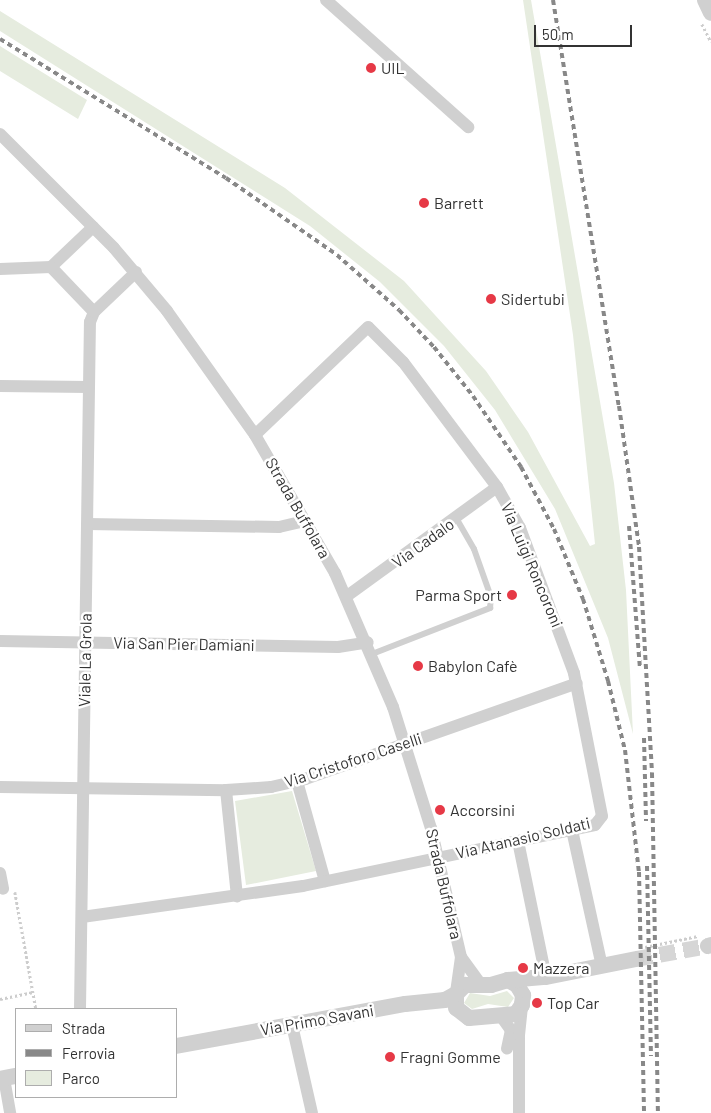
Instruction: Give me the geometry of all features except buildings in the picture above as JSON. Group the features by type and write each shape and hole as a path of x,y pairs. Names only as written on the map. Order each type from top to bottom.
{"street":[{"path":"326,0 468,128"},
{"path":"705,0 711,14"},
{"name":"Strada Buffolara","path":"0,134 136,272 198,352 255,435 306,521 347,596 370,648 406,743 439,857 461,957 456,994"},
{"path":"0,269 52,267 93,227"},
{"path":"52,267 94,312 136,272"},
{"name":"Viale La Grola","path":"80,1008 90,322 94,312"},
{"name":"Via Luigi Roncoroni","path":"255,435 368,327 415,378 497,487 530,551 576,683 602,816"},
{"path":"0,386 89,387"},
{"name":"Via Cadalo","path":"347,596 497,487"},
{"path":"87,524 278,527 306,521"},
{"name":"Via San Pier Damiani","path":"0,641 370,648"},
{"name":"Via Cristoforo Caselli","path":"0,787 253,790 297,781 576,683"},
{"path":"297,781 325,881"},
{"path":"82,917 237,896 226,790"},
{"name":"Via Atanasio Soldati","path":"237,896 325,881 572,830 595,824 602,816"},
{"path":"572,830 602,966"},
{"path":"456,994 455,1005 463,1016 513,1015 546,977 518,841"},
{"path":"0,872 3,889"},
{"name":"Via Primo Savani","path":"178,1046 405,1004 445,1000 456,994 467,984 481,985 508,980 546,977 602,966 639,953"},
{"name":"Strada Buffolara","path":"461,957 481,985"},
{"path":"508,980 520,988 522,1005 519,1035 519,1113"},
{"path":"500,1015 511,1030 507,1049"},
{"path":"292,1024 312,1113"},
{"path":"7,1077 10,1113"}],"lane":[{"path":"370,648 490,608 491,597 474,549 456,518"}],"path":[{"path":"3,889 14,887 36,1008"},
{"path":"639,953 709,942"},
{"path":"0,999 33,992"}],"green space":[{"path":"523,0 531,0 614,483 626,590 633,734 608,638 555,509 495,410 444,346 380,282 310,226 0,31 0,11 285,188 404,281 486,371 528,432 590,546 595,544 573,335"},
{"path":"0,46 87,100 78,119 0,71"},
{"path":"292,791 316,871 246,885 235,801"},
{"path":"507,991 514,998 508,1007 488,1004 472,1009 464,1003 470,993 490,996"}],"tunnel":[{"path":"636,959 708,946"}],"railway":[{"path":"553,0 619,406 639,547 652,773 658,1113"},
{"path":"0,39 226,178 337,255 399,310 434,347 473,396 521,467 554,529 583,599 608,681 625,750 639,872 644,1113"},
{"path":"629,526 640,668"},
{"path":"644,738 646,821"},
{"path":"647,866 651,1056"}],"place":[{"name":"UIL","path":"371,68"},
{"name":"Barrett","path":"424,203"},
{"name":"Sidertubi","path":"491,299"},
{"name":"Parma Sport","path":"512,595"},
{"name":"Babylon Cafè","path":"418,666"},
{"name":"Accorsini","path":"440,810"},
{"name":"Mazzera","path":"523,968"},
{"name":"Top Car","path":"537,1003"},
{"name":"Fragni Gomme","path":"390,1057"}]}
